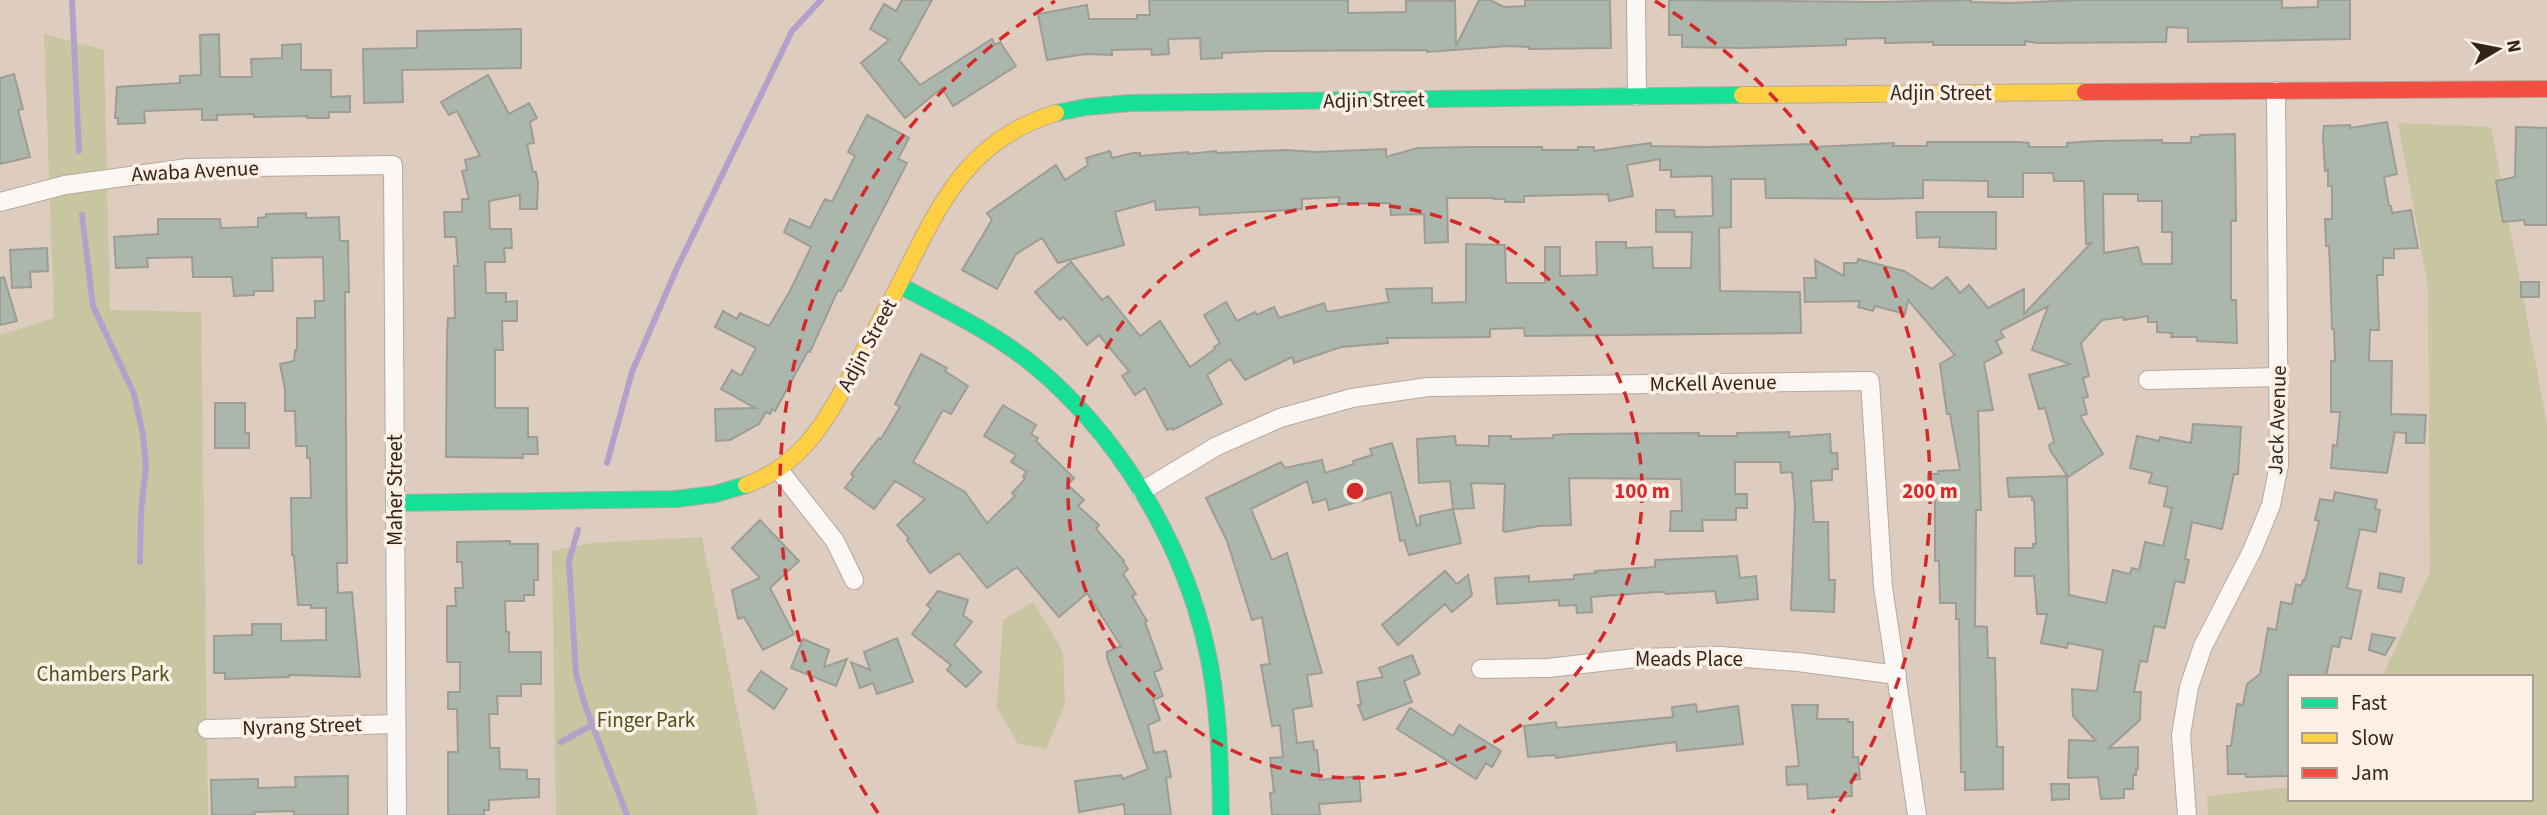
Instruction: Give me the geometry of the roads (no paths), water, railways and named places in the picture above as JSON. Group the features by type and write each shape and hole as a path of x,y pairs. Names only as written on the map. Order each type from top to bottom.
{"street":[{"path":"1636,0 1637,96"},
{"name":"Adjin Street","path":"395,503 676,499 715,496 779,470 801,451 835,404 939,204 964,167 999,139 1038,118 1075,108 1186,103 1637,96 2547,89"},
{"name":"Jack Avenue","path":"2187,815 2182,736 2189,687 2203,646 2252,551 2271,505 2279,465 2276,90"},
{"name":"Awaba Avenue","path":"0,202 65,185 188,168 393,165"},
{"name":"Maher Street","path":"393,165 397,815"},
{"path":"899,285 988,332 1032,364 1082,411 1142,491 1185,577 1206,646 1217,720 1221,815"},
{"path":"2148,380 2279,377"},
{"name":"McKell Avenue","path":"1142,491 1217,446 1280,418 1352,398 1428,387 1870,381 1883,587 1916,815"},
{"path":"779,470 835,541 854,580"},
{"name":"Meads Place","path":"1481,668 1548,668 1635,658 1720,656 1897,675"},
{"name":"Nyrang Street","path":"207,729 396,724"}],"waterway":[{"path":"72,0 79,151"},
{"path":"607,463 632,372 677,268 792,31 821,0"},
{"path":"82,215 93,306 134,394 143,435 146,466 141,511 140,562"},
{"path":"578,530 569,561 576,674 587,711 627,815"},
{"path":"561,742 592,725"}],"park label":[{"name":"Chambers Park","path":"103,674"},
{"name":"Finger Park","path":"646,720"}]}
